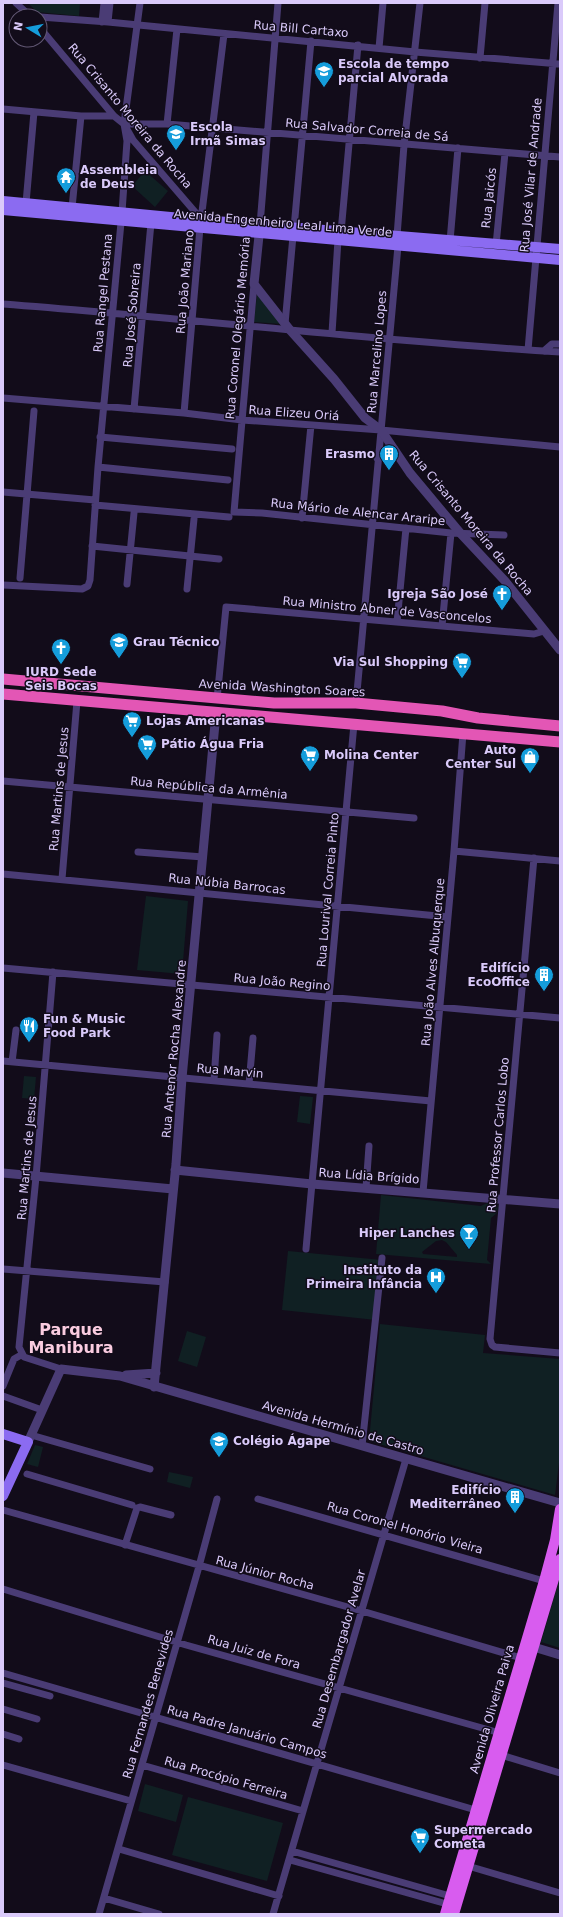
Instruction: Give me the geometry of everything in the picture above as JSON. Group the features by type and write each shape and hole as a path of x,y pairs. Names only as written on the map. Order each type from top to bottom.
{"highway":[{"name":"Avenida Washington Soares","path":"3,679 217,699 274,703 356,704 442,711 478,718 560,726"},
{"path":"3,694 560,742"}],"main road":[{"name":"Avenida Engenheiro Leal Lima Verde","path":"3,201 72,208 122,216 151,223 201,224"},
{"name":"Avenida Engenheiro Leal Lima Verde","path":"3,210 122,216 397,241 560,260"},
{"name":"Avenida Engenheiro Leal Lima Verde","path":"397,241 450,241 560,249"},
{"path":"3,1434 30,1439 21,1473 3,1496"},
{"name":"Avenida Oliveira Paiva","path":"447,1905 501,1756 555,1540 560,1509"},
{"name":"Avenida Oliveira Paiva","path":"454,1914 468,1866 480,1811 521,1658 529,1645 560,1559"}],"street":[{"path":"104,3 105,22"},
{"path":"105,22 110,3"},
{"name":"Rua Rangel Pestana","path":"3,585 82,589 88,586 100,438 122,216 127,141 124,124 140,3"},
{"name":"Rua Coronel Olegário Memória","path":"231,515 242,420 268,133 274,38 278,3"},
{"path":"379,48 383,3"},
{"name":"Rua Marcelino Lopes","path":"356,704 389,339 404,145 420,3"},
{"path":"480,58 485,3"},
{"name":"Rua José Vilar de Andrade","path":"528,350 558,3"},
{"name":"Rua Bill Cartaxo","path":"48,18 480,58 560,64"},
{"path":"168,124 177,29"},
{"name":"Rua João Mariano","path":"184,413 201,224 224,34"},
{"name":"Rua Crisanto Moreira da Rocha","path":"48,38 114,116 124,124 133,140 201,224"},
{"path":"288,327 294,232 311,41"},
{"path":"332,333 348,140 358,46"},
{"path":"3,109 81,116 114,116"},
{"path":"26,203 34,112"},
{"path":"72,208 81,116"},
{"name":"Rua Salvador Correia de Sá","path":"124,124 168,124 560,157"},
{"path":"450,241 458,148"},
{"name":"Rua Jaicós","path":"496,245 505,153"},
{"name":"Rua José Sobreira","path":"134,409 151,223"},
{"name":"Rua Crisanto Moreira da Rocha","path":"254,284 288,327 334,379 365,418 381,430 410,473 461,534 505,581 560,650"},
{"path":"3,304 113,312 250,326 288,327 389,339 560,352"},
{"path":"544,351 552,344 560,344"},
{"name":"Rua Elizeu Oriá","path":"3,398 184,413 242,420 381,430 560,446"},
{"path":"20,578 34,410"},
{"path":"302,518 311,425"},
{"path":"100,438 232,449"},
{"path":"378,458 387,451 394,449"},
{"path":"98,467 228,480"},
{"name":"Rua Mário de Alencar Araripe","path":"3,492 231,515 262,513 461,534 504,535"},
{"path":"128,584 134,513"},
{"path":"187,588 194,519"},
{"path":"397,622 406,528"},
{"path":"442,626 451,533"},
{"path":"92,546 219,558"},
{"name":"Rua Ministro Abner de Vasconcelos","path":"217,699 226,607 534,634 544,631"},
{"name":"Rua Martins de Jesus","path":"62,879 77,701"},
{"name":"Rua Antenor Rocha Alexandre","path":"154,1387 165,1282 182,1078 216,713"},
{"name":"Rua Lourival Correia Pìnto","path":"306,1249 354,724"},
{"name":"Rua João Alves Albuquerque","path":"423,1192 441,1008 463,733"},
{"name":"Rua República da Armênia","path":"3,781 414,818"},
{"path":"454,851 560,861"},
{"path":"138,852 203,858"},
{"name":"Rua Professor Carlos Lobo","path":"534,858 490,1342 495,1347 560,1353"},
{"name":"Rua Núbia Barrocas","path":"3,874 448,917"},
{"name":"Rua João Regino","path":"3,968 560,1018"},
{"name":"Rua Martins de Jesus","path":"21,1355 19,1344 28,1271 53,972"},
{"path":"12,1062 16,1030"},
{"path":"214,1080 217,1035"},
{"path":"249,1084 253,1038"},
{"name":"Rua Marvin","path":"3,1061 431,1101"},
{"path":"366,1188 369,1146"},
{"name":"Rua Lídia Brígido","path":"175,1170 312,1184 504,1198 560,1204"},
{"path":"3,1173 173,1188"},
{"path":"362,1446 382,1258"},
{"path":"3,1269 165,1282"},
{"path":"3,1386 14,1359 21,1355"},
{"name":"Avenida Hermínio de Castro","path":"21,1355 61,1369 120,1376 560,1503"},
{"path":"61,1369 30,1439 150,1469"},
{"name":"Avenida Hermínio de Castro","path":"120,1376 156,1373"},
{"path":"3,1396 42,1410"},
{"name":"Rua Desembargador Avelar","path":"273,1914 406,1459"},
{"path":"21,1473 132,1505"},
{"name":"Rua Coronel Honório Vieira","path":"258,1499 544,1581"},
{"name":"Rua Fernandes Benevides","path":"99,1914 200,1566 217,1500"},
{"path":"125,1545 137,1508 140,1507 171,1514"},
{"name":"Rua Júnior Rocha","path":"3,1510 362,1611 521,1658"},
{"name":"Rua Juiz de Fora","path":"3,1589 178,1642 500,1733"},
{"path":"529,1645 560,1655"},
{"name":"Rua Padre Januário Campos","path":"3,1673 480,1811"},
{"path":"3,1683 50,1696"},
{"path":"3,1709 37,1719"},
{"path":"3,1734 19,1739"},
{"path":"501,1756 560,1773"},
{"path":"3,1765 131,1801"},
{"name":"Rua Procópio Ferreira","path":"142,1765 303,1811"},
{"path":"118,1849 279,1896"},
{"path":"292,1851 447,1905"},
{"path":"290,1860 447,1905"},
{"path":"468,1866 560,1893"},
{"path":"104,1898 159,1914"}],"shaded area":[{"path":"28,3 80,3 79,16 48,13 48,8 33,8"},
{"path":"145,171 168,191 155,207 132,186"},
{"path":"257,294 281,324 254,322"},
{"path":"146,896 188,901 182,974 137,970"},
{"path":"24,1076 36,1077 34,1099 22,1098"},
{"path":"300,1096 313,1097 310,1124 297,1122"},
{"path":"381,1195 481,1206 490,1203 498,1205 497,1213 491,1218 487,1260 491,1264 376,1254","holes":["442,1240 446,1242 457,1257 423,1254 422,1252 436,1241"]},
{"path":"288,1251 382,1260 376,1320 282,1310"},
{"path":"380,1324 485,1335 483,1353 560,1359 560,1455 555,1495 369,1441"},
{"path":"187,1331 206,1337 197,1367 178,1361"},
{"path":"35,1445 43,1447 38,1467 27,1464"},
{"path":"169,1472 193,1477 190,1488 167,1482"},
{"path":"560,1577 560,1648 541,1642"},
{"path":"145,1784 183,1795 176,1822 138,1811"},
{"path":"188,1797 283,1823 267,1881 172,1855"}],"place":[{"name":"Escola de tempo parcial Alvorada","path":"324,88"},
{"name":"Escola Irmã Simas","path":"176,151"},
{"name":"Assembleia de Deus","path":"66,194"},
{"name":"Erasmo","path":"389,471"},
{"name":"Igreja São José","path":"502,611"},
{"name":"Grau Técnico","path":"119,659"},
{"name":"IURD Sede Seis Bocas","path":"61,665"},
{"name":"Via Sul Shopping","path":"462,679"},
{"name":"Lojas Americanas","path":"132,738"},
{"name":"Pátio Água Fria","path":"147,761"},
{"name":"Molina Center","path":"310,772"},
{"name":"Auto Center Sul","path":"530,774"},
{"name":"Edifício EcoOffice","path":"544,992"},
{"name":"Fun & Music Food Park","path":"29,1043"},
{"name":"Hiper Lanches","path":"469,1250"},
{"name":"Instituto da Primeira Infância","path":"436,1294"},
{"name":"Colégio Ágape","path":"219,1458"},
{"name":"Edifício Mediterrâneo","path":"515,1514"},
{"name":"Supermercado Cometa","path":"420,1854"}],"district":[{"name":"Parque Manibura","path":"71,1338"}]}
